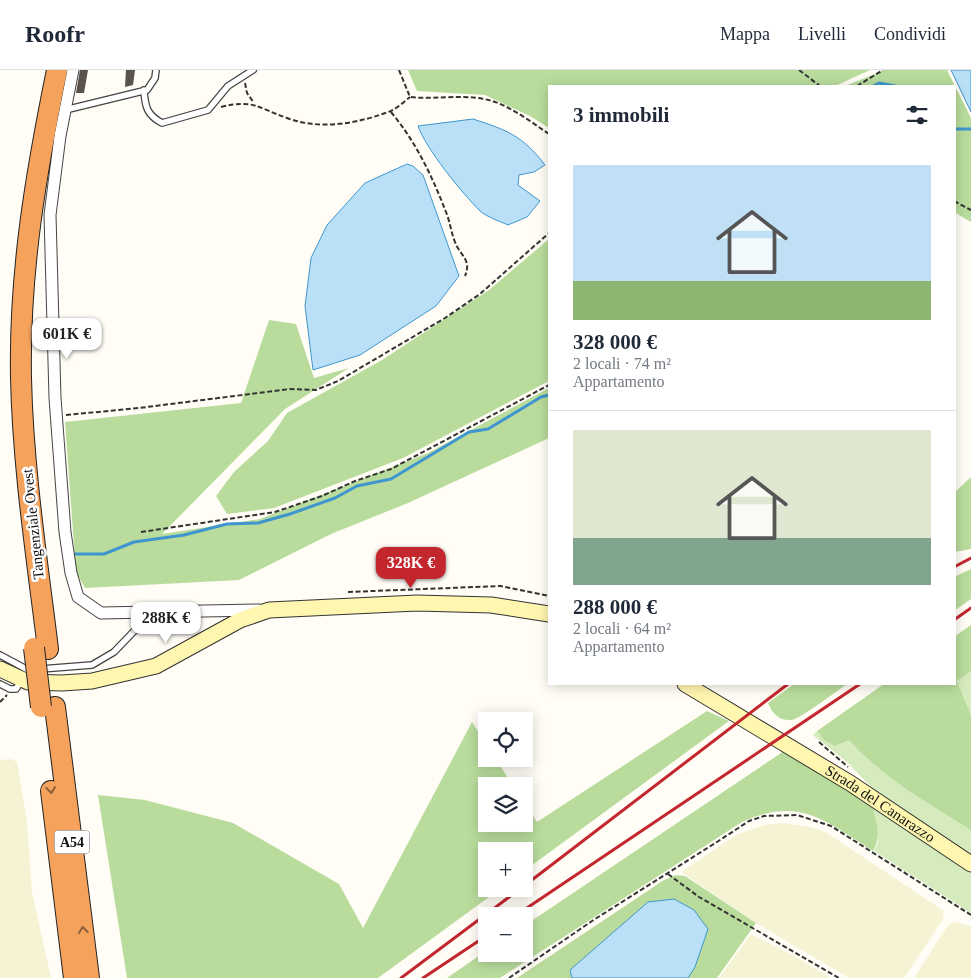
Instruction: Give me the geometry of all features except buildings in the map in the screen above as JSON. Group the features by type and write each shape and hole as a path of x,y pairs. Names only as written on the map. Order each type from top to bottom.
{"highway":[{"name":"Tangenziale Ovest","path":"44,70 20,198 9,332 8,376 12,447 48,707 74,978"},
{"name":"Tangenziale Ovest","path":"41,649 23,421 21,333 26,250 33,192 57,70"},
{"name":"Tangenziale Ovest","path":"48,707 89,978"}],"street":[{"path":"73,70 65,110 50,215 56,416 66,532 71,573 78,597 101,613 269,610 426,603 491,605 548,614"},
{"path":"213,610 224,618 226,628"},
{"path":"0,669 28,682 62,683 92,681 156,666 240,620 269,610"},
{"name":"Strada del Canarazzo","path":"687,685 789,745 971,864"}],"lane":[{"path":"65,110 147,90 156,70"},
{"path":"144,90 145,107 152,118 162,124 208,110 228,86 252,70"},
{"path":"0,655 28,670 74,668 92,665 114,652 138,626 144,613"},
{"path":"62,683 74,668"},
{"path":"0,684 10,689 16,689 22,679"}],"path":[{"path":"399,70 410,97"},
{"path":"799,70 819,85"},
{"path":"859,85 883,70"},
{"path":"244,75 247,93 254,103"},
{"path":"208,110 237,103 254,103 288,119 316,126 336,125 391,112 410,97 444,97 492,101 548,133"},
{"path":"391,112 406,129 421,154 447,214 455,244 466,258 469,267 465,276"},
{"path":"956,202 971,210"},
{"path":"56,416 139,408 290,389 316,390 338,381 445,318 480,294 548,234"},
{"path":"142,532 275,512 322,496 356,480 391,469 548,386"},
{"path":"348,592 500,586 548,596"},
{"path":"510,978 592,921 749,821 764,816 797,815 831,826 971,915"},
{"path":"668,874 699,897 839,978"}],"shaded area":[{"path":"11,759 17,762 27,821 32,892 51,978 0,978 0,760"},
{"path":"783,823 812,827 827,833 944,911 943,919 904,978 849,978 756,923 681,872 736,835 764,825"},
{"path":"954,922 971,926 971,978 914,978 948,925"},
{"path":"751,934 796,957 831,978 719,978"}],"green space":[{"path":"408,70 870,70 837,85 548,85 548,127 530,116 485,95 417,91"},
{"path":"885,70 947,70 954,85 848,85"},
{"path":"956,88 971,118 971,222 956,213"},
{"path":"548,240 548,382 403,458 274,508 227,514 216,496 234,472 268,441 287,413 382,360 489,290"},
{"path":"269,320 296,324 314,378 349,368 285,409 162,534 260,519 428,453 548,389 548,438 408,503 331,534 239,580 85,588 76,573 65,422 241,403"},
{"path":"971,477 971,549 956,552 956,491"},
{"path":"971,569 971,599 956,610 956,576"},
{"path":"971,625 971,671 957,681 971,715 971,830 922,800 891,778 862,754 849,740 835,746 824,740 817,731 883,685 956,685 956,636"},
{"path":"971,671 971,715 957,681"},
{"path":"793,685 846,685 802,715 791,720 780,718 774,713 768,703"},
{"path":"707,711 729,721 533,864 533,842 478,842 478,897 489,897 378,978 127,978 98,795 145,800 233,823 339,884 363,928 472,722 478,731 478,767 501,767 507,777 478,777 478,832 533,832 533,816 537,822"},
{"path":"817,731 824,740 849,739 891,778 922,800 971,830 971,858 876,792 847,762 813,735"},
{"path":"787,749 872,805 878,834 873,851 826,822 796,812 780,811 742,822 533,957 533,920"},
{"path":"872,805 971,869 971,913 874,851 878,842"},
{"path":"676,875 685,876 756,923 717,978 688,978 695,967 570,970 572,978 517,978 664,880"},
{"path":"478,957 478,962 525,962 500,978 447,978"}],"water":[{"path":"951,70 971,70 971,112"},
{"path":"473,119 514,135 529,147 545,165 534,172 519,175 518,185 540,201 527,217 508,225 480,211 436,158 418,126"},
{"path":"407,164 413,166 423,175 459,276 436,306 360,355 313,370 305,306 311,258 327,225 365,183"},
{"path":"674,899 694,910 708,929 695,967 688,978 572,978 570,970 648,902"}],"waterway":[{"path":"875,85 879,83 890,85"},
{"path":"956,129 971,129"},
{"path":"75,554 104,554 134,542 184,535 227,524 258,523 290,514 335,498 357,486 391,479 469,432 488,429 541,397 548,395"}],"railway":[{"path":"956,566 971,558"},
{"path":"956,619 971,608"},
{"path":"533,879 787,685"},
{"path":"528,907 859,685"},
{"path":"401,978 509,897"},
{"path":"423,978 478,941"}]}
